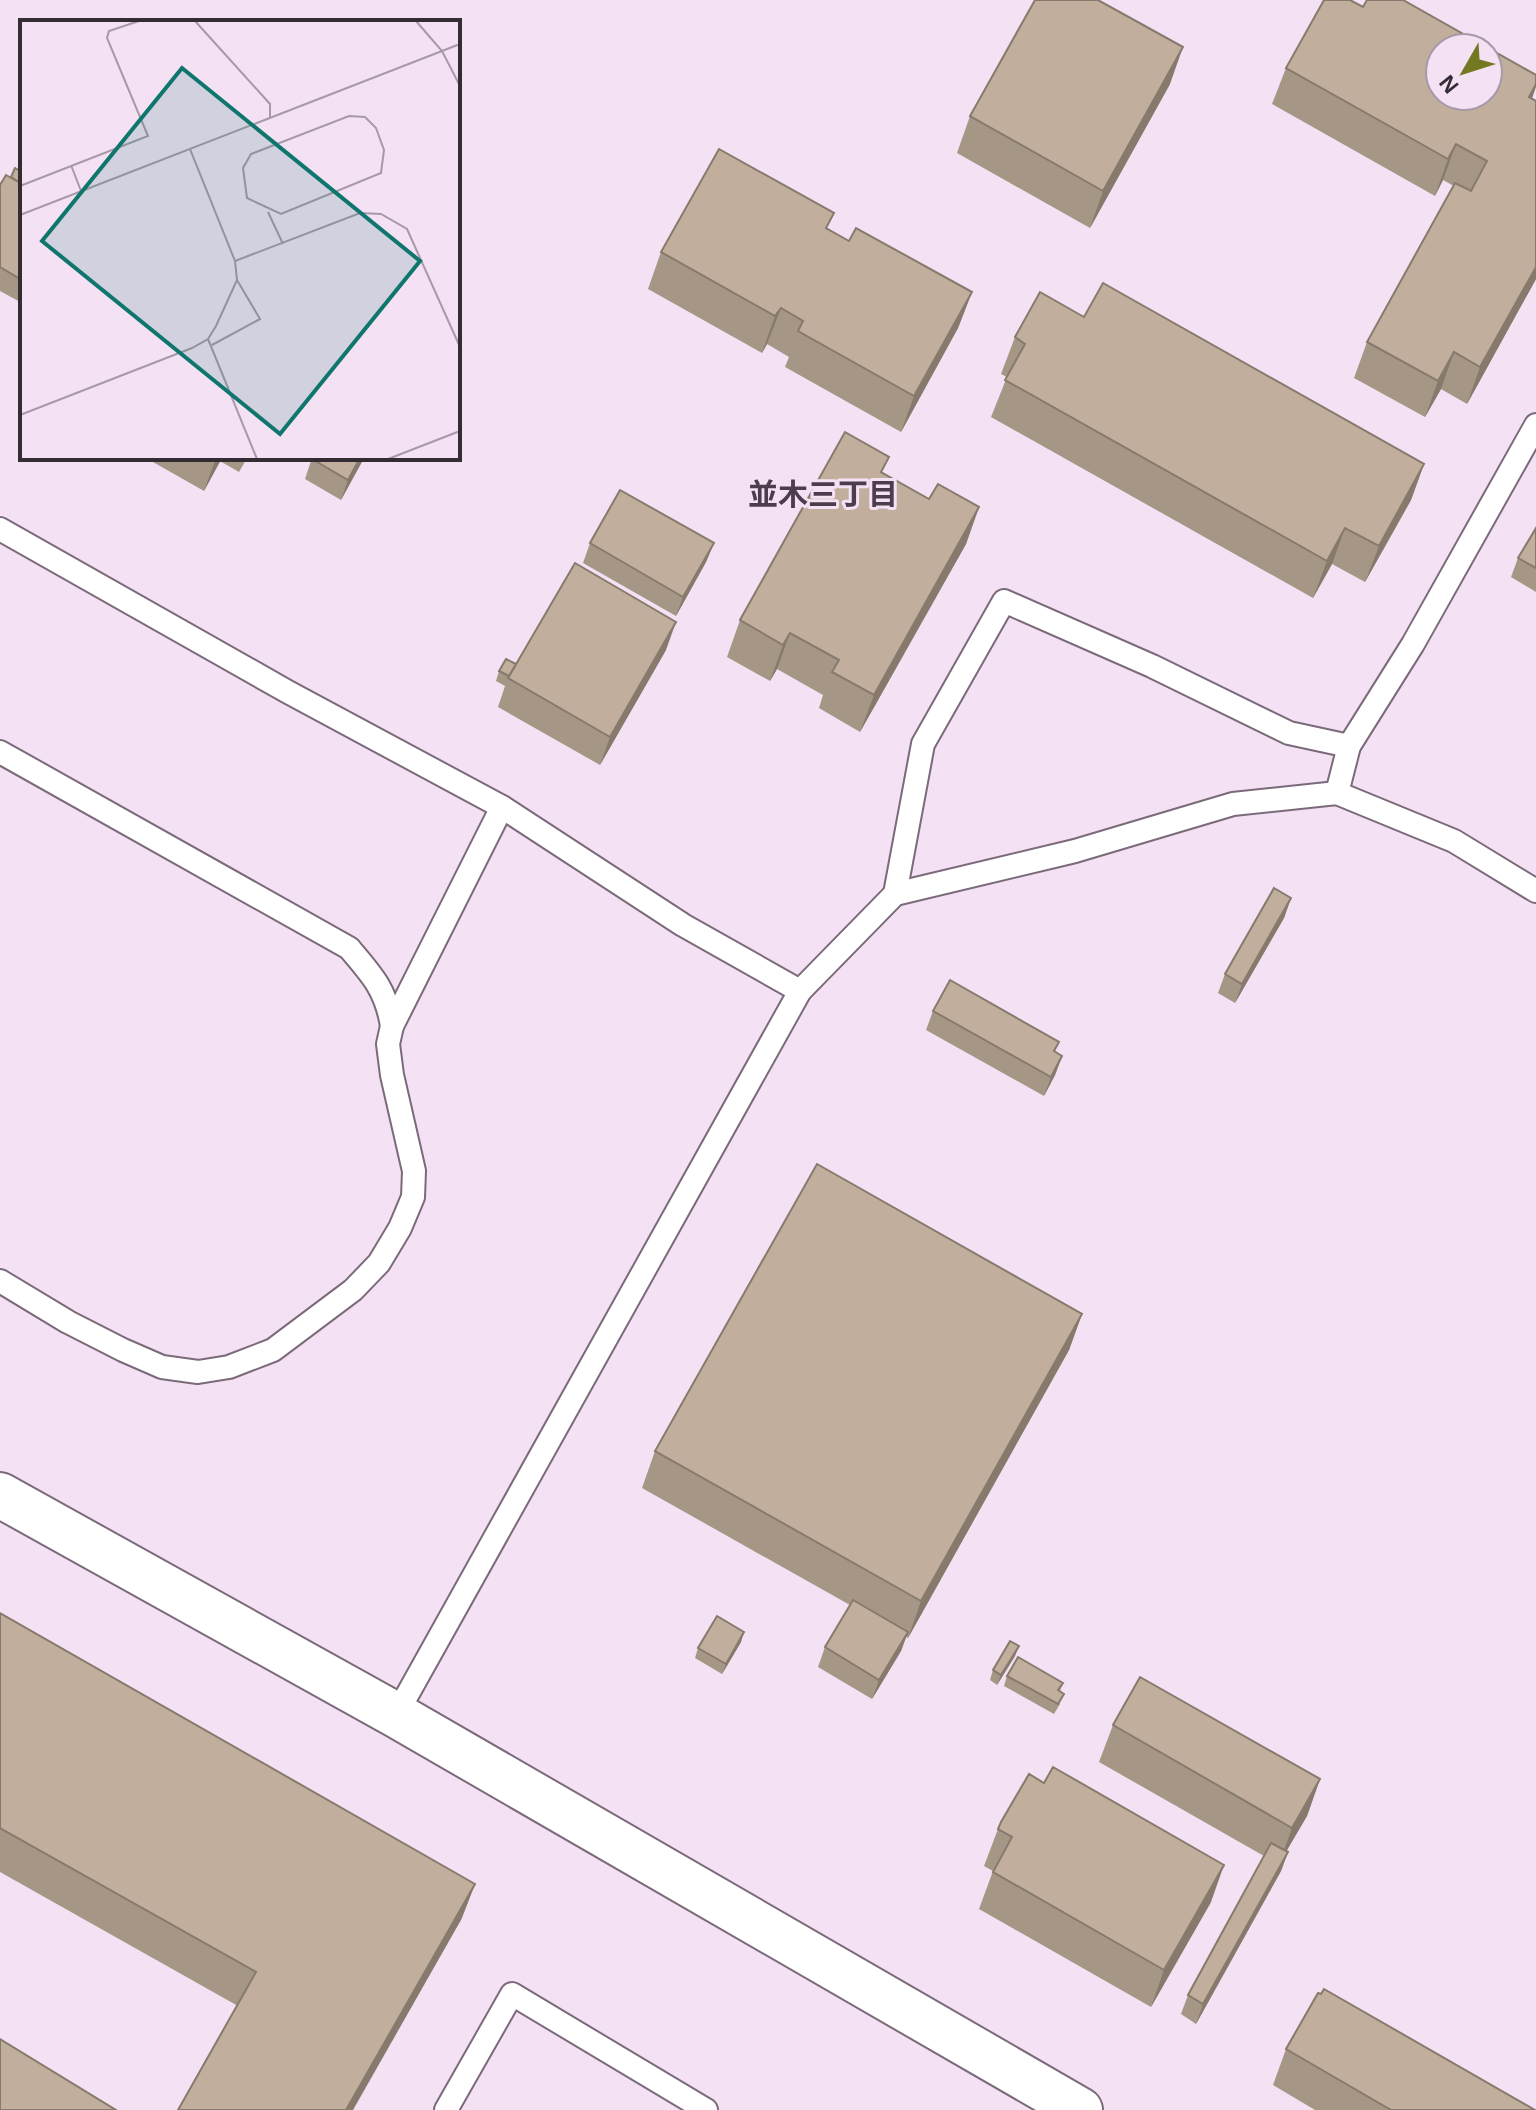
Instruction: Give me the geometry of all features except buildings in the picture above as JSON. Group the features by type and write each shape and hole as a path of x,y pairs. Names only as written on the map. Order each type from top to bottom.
{"street":[{"path":"0,1495 396,1715 1080,2110"}],"lane":[{"path":"1337,793 1349,746 1413,644 1536,425"},
{"path":"0,529 288,692 502,807 683,925 800,991"},
{"path":"895,894 923,744 1004,601 1152,666 1289,733 1349,746"},
{"path":"0,752 349,948 375,978 389,1004 392,1026"},
{"path":"396,1715 800,991 895,894 1075,851 1233,804 1337,793 1454,841 1536,891"},
{"path":"0,1281 68,1322 123,1350 162,1367 198,1372 229,1367 273,1350 353,1290 379,1263 400,1228 413,1197 414,1171 388,1044 392,1026 502,807"},
{"path":"446,2110 512,1994 706,2110"}],"district":[{"name":"並木三丁目","path":"823,495"}]}
